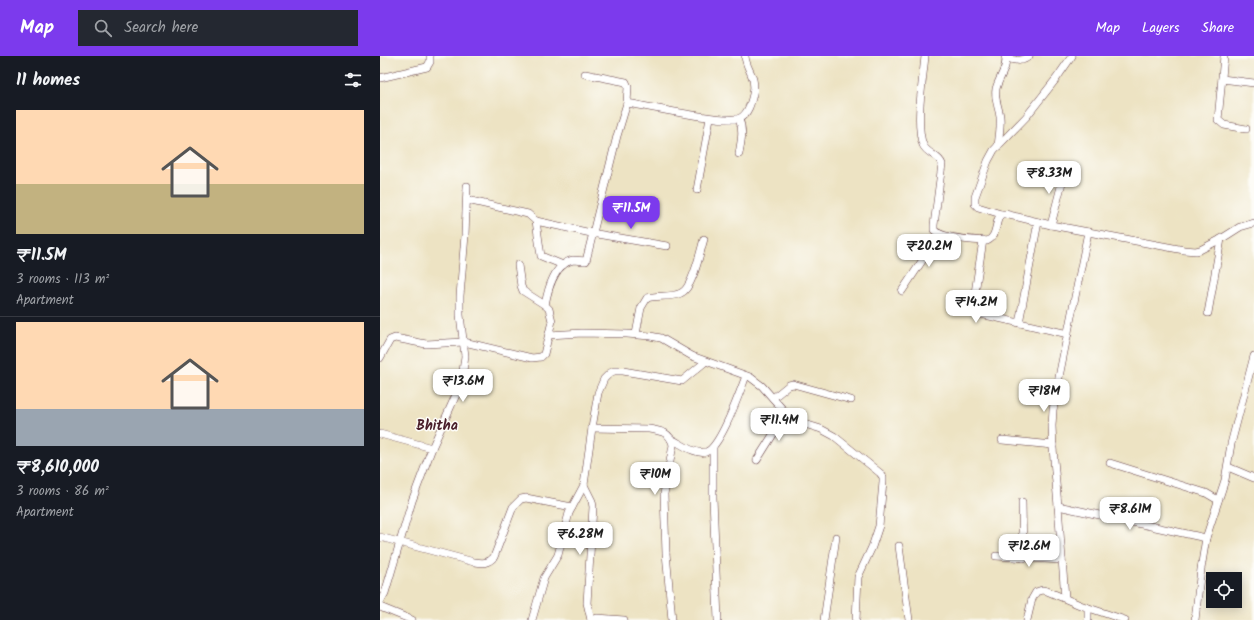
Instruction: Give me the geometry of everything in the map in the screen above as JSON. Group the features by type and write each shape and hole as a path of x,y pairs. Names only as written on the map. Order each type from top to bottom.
{"street":[{"path":"380,78 427,67 430,62 430,56"},
{"path":"627,103 710,118 739,119 745,114 749,106 754,86 745,56"},
{"path":"925,56 919,118 920,127 924,146 928,151 940,159 942,164 934,230 940,234 991,240 994,236 997,220 1001,214"},
{"path":"998,146 1001,120 996,103 996,88 1006,63 1005,57 1020,61 1029,56"},
{"path":"1072,56 1026,117 998,146 988,161 974,202 978,207 1001,214 1051,225 1190,251 1196,251 1204,248 1240,227 1254,223"},
{"path":"1224,56 1218,120 1224,125 1246,129"},
{"path":"544,305 552,279 561,267 572,260 586,261 617,136 627,103 628,87 626,82 585,74"},
{"path":"1222,79 1254,83"},
{"path":"697,190 710,118"},
{"path":"739,119 742,127 739,154"},
{"path":"1051,225 1065,171"},
{"path":"380,602 385,593 412,501 432,448 460,386 465,356 460,315 460,296 467,186"},
{"path":"467,200 528,214 536,221 592,233 667,246"},
{"path":"536,221 541,256 563,265"},
{"path":"1019,323 1038,222"},
{"path":"1065,598 1053,445 1053,410 1088,232"},
{"path":"902,291 940,234"},
{"path":"636,334 641,308 647,298 680,294 686,291 694,273 704,239"},
{"path":"1208,313 1221,239"},
{"path":"983,240 973,306 976,313 1068,334"},
{"path":"380,358 390,340 395,338 426,344 464,342 532,358 541,357 544,354 552,321 549,309 522,291 520,286 518,265"},
{"path":"549,335 595,333 636,334 661,338 705,362 746,376 762,386 792,420 821,429 834,436 880,472 883,482 879,526 872,547 858,577 856,620"},
{"path":"1195,620 1206,538 1225,480 1231,444 1254,356"},
{"path":"532,620 544,578 556,561 572,507 579,497 584,485 598,394 604,379 614,371 624,370 682,381 705,362"},
{"path":"592,428 658,430 688,447 700,452 706,452 713,448 723,432 746,376"},
{"path":"773,398 789,385 793,384 851,400"},
{"path":"757,460 786,414"},
{"path":"380,434 432,448"},
{"path":"672,439 673,445 664,494 666,552 672,620"},
{"path":"1002,440 1053,445"},
{"path":"713,448 713,498 718,620"},
{"path":"1110,463 1206,492 1218,500"},
{"path":"1228,467 1254,478"},
{"path":"584,485 592,501 593,507 587,603 591,620 597,618 624,620"},
{"path":"380,538 485,563 494,557 513,507 521,499 526,498 572,507"},
{"path":"1022,502 1023,558"},
{"path":"1058,506 1206,538"},
{"path":"824,620 836,537"},
{"path":"899,546 909,620"},
{"path":"996,556 1062,560"},
{"path":"1027,620 1032,598 1036,592 1042,590 1088,608 1125,620"},
{"path":"380,607 412,620"},
{"path":"1088,608 1088,620"}],"district":[{"name":"Bhitha","path":"437,425"}]}
